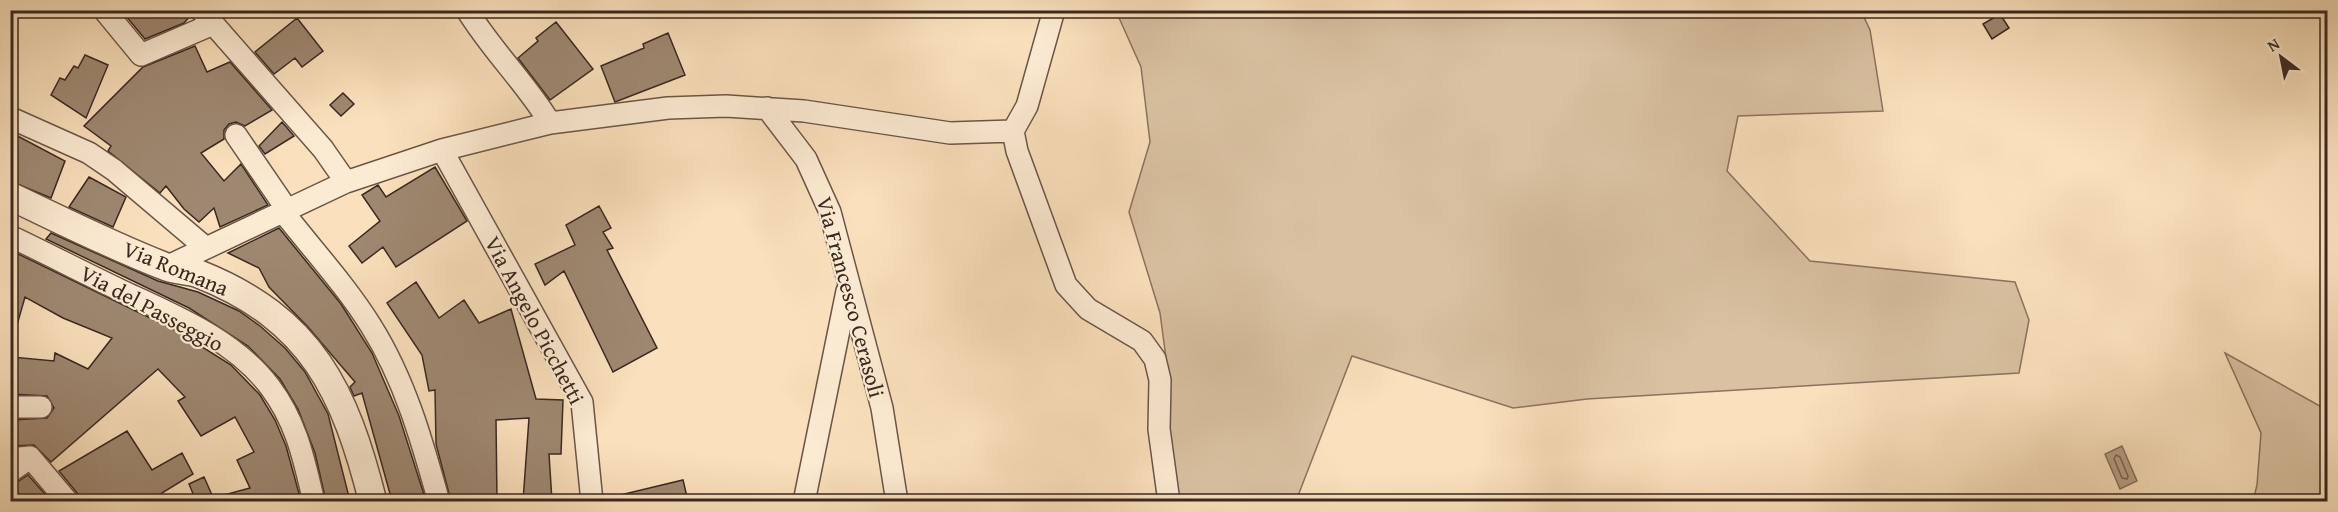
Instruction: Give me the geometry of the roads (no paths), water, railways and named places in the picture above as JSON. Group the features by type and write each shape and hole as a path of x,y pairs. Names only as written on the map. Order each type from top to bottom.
{"street":[{"path":"104,10 141,55 207,17 323,149 346,182"},
{"path":"468,10 507,67 534,96 550,123"},
{"path":"1054,10 1027,106 1013,131 1023,171 1066,285 1088,309 1142,341 1155,359 1160,380 1159,429 1169,501"},
{"path":"166,267 346,182 442,150 550,123 681,107 767,108 940,132 970,134 1013,131"},
{"name":"Via Francesco Cerasoli","path":"767,108 799,147 819,184 835,227 848,288 882,408 897,501"},
{"path":"13,119 89,153 114,170 206,248"},
{"path":"236,135 286,212 371,325 393,367 419,430 439,501"},
{"name":"Via Angelo Picchetti","path":"442,150 582,402 592,501"},
{"name":"Via Romana","path":"10,196 166,267 197,273 245,297 280,321 310,350 330,379 345,412 373,501"},
{"name":"Via del Passeggio","path":"10,236 167,311 226,345 250,365 270,387 297,436 303,451 314,501"},
{"path":"804,501 848,288"},
{"path":"10,407 41,407"},
{"path":"15,464 30,457 68,501"}],"water":[{"path":"2122,446 2137,481 2120,489 2105,454"}]}
